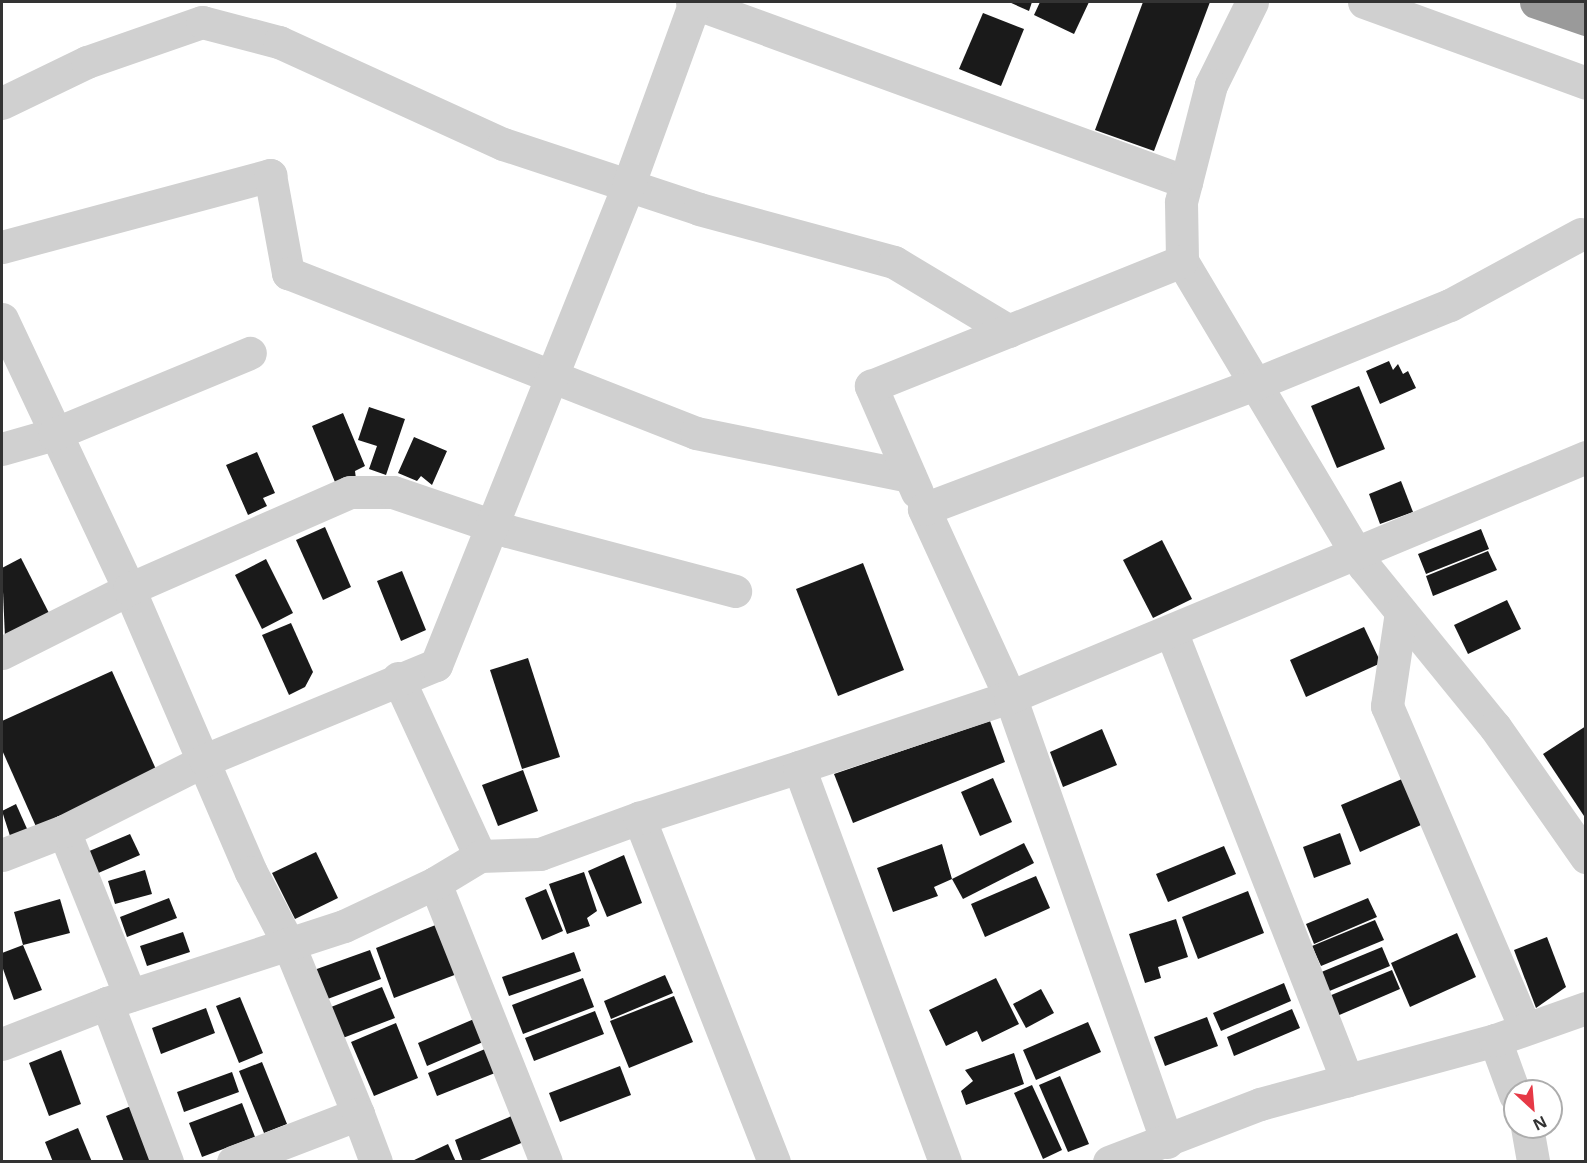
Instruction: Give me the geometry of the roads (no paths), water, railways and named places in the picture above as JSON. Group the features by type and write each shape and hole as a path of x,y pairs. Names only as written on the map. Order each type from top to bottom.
{"highway":[{"path":"1536,2 1586,19"}],"street":[{"path":"2,855 64,831 205,760 436,664 628,186 694,2 1186,182"},
{"path":"1252,2 1211,86 1181,202 1182,261 1357,555 1495,728 1586,857"},
{"path":"1365,2 1586,83"},
{"path":"2,103 87,62 202,22 279,42 503,144 699,209 894,262 1009,331"},
{"path":"2,247 270,175 288,273 696,434 910,476"},
{"path":"924,508 1255,384 1450,305 1581,234"},
{"path":"1167,1142 1010,697 870,386 1182,261"},
{"path":"2,320 129,589 205,760 251,872 288,942 376,1161"},
{"path":"2,449 54,434 250,352"},
{"path":"2,1044 119,999 288,942 344,926 435,883 480,856 540,854 639,818 1010,697 1357,555 1586,457"},
{"path":"2,653 129,589 350,492 393,492 491,524 735,591"},
{"path":"1401,612 1387,706 1525,1028"},
{"path":"1171,631 1347,1081"},
{"path":"398,678 480,856"},
{"path":"799,767 945,1161"},
{"path":"639,818 774,1161"},
{"path":"64,831 119,999 167,1161"},
{"path":"435,883 546,1161"},
{"path":"1109,1161 1167,1142 1260,1104 1495,1040 1586,1008"},
{"path":"1495,1040 1509,1079"},
{"path":"232,1161 358,1114"},
{"path":"1529,1139 1533,1161"}]}
